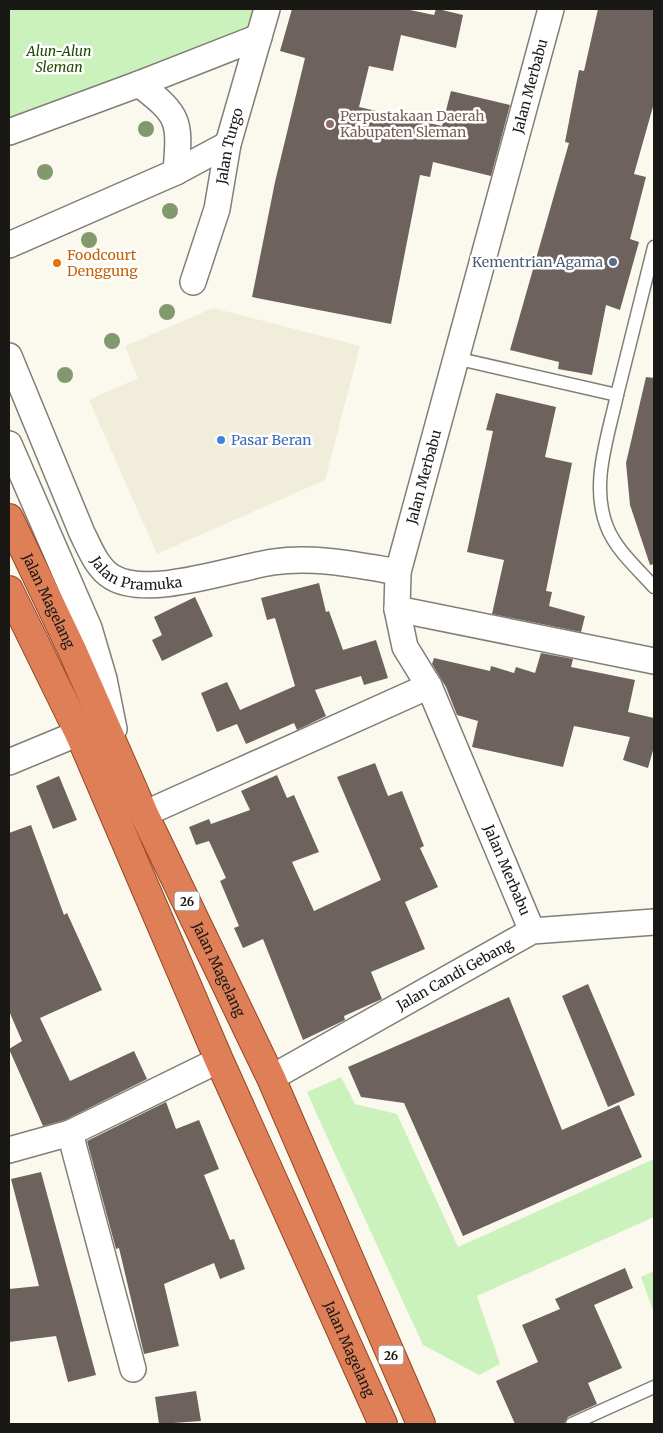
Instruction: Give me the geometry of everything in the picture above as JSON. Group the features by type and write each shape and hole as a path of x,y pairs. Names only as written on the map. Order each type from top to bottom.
{"highway":[{"name":"Jalan Magelang","path":"9,518 118,750 144,814 270,1078 421,1424"},
{"name":"Jalan Magelang","path":"9,590 79,733 219,1060 383,1424"},
{"path":"328,1301 361,1285"}],"street":[{"name":"Jalan Turgo","path":"193,282 217,209 228,144 267,9"},
{"name":"Jalan Merbabu","path":"532,931 429,686 405,647 397,609 398,572 551,9"},
{"path":"9,132 259,37"},
{"path":"139,84 170,111 179,131 176,172"},
{"path":"9,245 176,172 228,144"},
{"name":"Jalan Pramuka","path":"9,356 82,534 96,561 112,577 135,584 192,581 274,562 335,560 398,572"},
{"path":"9,444 89,628 104,678 118,750"},
{"path":"397,609 654,661"},
{"path":"144,814 429,686"},
{"path":"9,762 79,733"},
{"name":"Jalan Candi Gebang","path":"270,1078 532,931 654,922"},
{"path":"9,1150 70,1134 219,1060"},
{"path":"70,1134 133,1369"}],"lane":[{"path":"654,247 617,395 602,464 600,494 607,527 622,551 654,587"},
{"path":"455,358 617,395"},
{"path":"572,1424 603,1418 654,1387"}],"shaded area":[{"name":"Pasar Beran","path":"213,308 360,346 325,480 157,554 89,400 138,378 125,346"}],"green space":[{"name":"Alun-Alun Sleman","path":"9,9 267,9 259,37 9,130"},
{"path":"341,1077 355,1104 397,1114 458,1247 654,1159 654,1217 477,1296 500,1364 479,1375 423,1345 307,1092"},
{"path":"654,1271 654,1313 641,1277"}],"building":[{"path":"292,9 405,9 434,15 436,9 438,9 463,15 456,48 401,35 393,71 369,66 359,107 442,126 451,91 510,105 491,176 433,162 430,177 420,175 391,324 252,297 275,182 305,58 280,51"},
{"path":"598,9 654,9 654,103 634,174 646,177 630,239 639,242 620,310 606,305 592,375 558,369 559,362 510,350 569,143 565,142 579,70 584,71"},
{"path":"646,377 654,378 654,564 650,565 630,505 626,463"},
{"path":"496,393 556,407 545,457 572,463 546,591 552,592 549,606 585,616 581,632 492,614 504,560 467,552 493,431 486,430"},
{"path":"319,583 326,612 329,611 343,650 376,640 388,678 364,685 361,676 315,690 326,716 297,730 294,723 246,744 237,724 217,732 201,693 227,682 240,710 295,686 275,618 267,620 261,598"},
{"path":"195,597 213,636 162,661 152,640 162,635 154,617"},
{"path":"541,653 573,659 571,667 635,680 628,712 654,718 654,747 648,768 623,760 630,737 574,726 563,767 472,747 478,721 457,715 446,687 432,664 434,658 490,671 491,666 514,673 516,667 535,673"},
{"path":"375,763 388,796 402,791 424,846 420,848 438,887 405,902 425,949 371,972 382,999 344,1016 345,1020 303,1040 263,939 243,948 234,928 239,926 220,881 226,878 209,841 196,845 189,827 209,819 211,824 250,810 241,791 277,775 287,798 294,795 319,852 292,862 314,911 381,880 337,777"},
{"path":"59,776 77,820 53,829 36,786"},
{"path":"31,825 64,915 67,913 102,990 40,1018 70,1081 134,1051 147,1079 65,1120 43,1126 9,1049 22,1041 9,1011 9,833"},
{"path":"588,984 635,1095 608,1107 562,996"},
{"path":"509,997 562,1130 619,1105 642,1157 463,1236 404,1103 361,1097 348,1067"},
{"path":"166,1102 176,1129 199,1120 219,1169 204,1175 230,1240 234,1239 245,1269 220,1279 214,1263 164,1284 179,1346 144,1354 119,1248 116,1249 87,1141"},
{"path":"41,1172 96,1375 68,1382 56,1336 9,1342 9,1289 39,1286 11,1179"},
{"path":"625,1268 633,1288 594,1305 622,1368 588,1383 597,1404 568,1417 564,1424 515,1424 496,1381 538,1362 522,1325 560,1309 555,1299"},
{"path":"196,1391 201,1421 159,1424 155,1397"}],"place":[{"name":"Perpustakaan Daerah Kabupaten Sleman","path":"330,124"},
{"name":"Kementrian Agama","path":"613,262"},
{"name":"Foodcourt Denggung","path":"57,263"},
{"name":"Pasar Beran","path":"221,440"}]}
